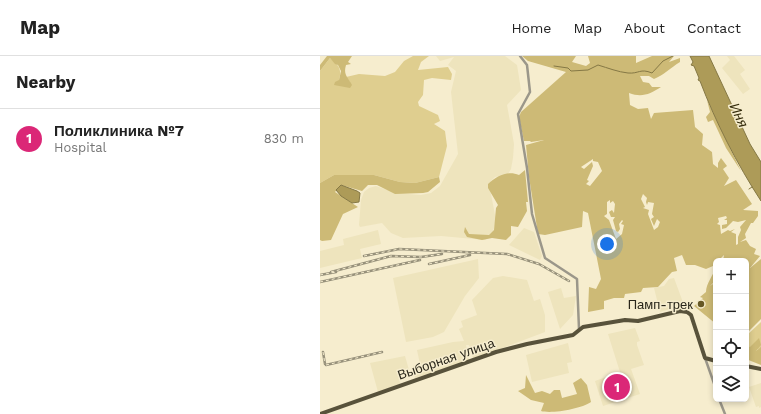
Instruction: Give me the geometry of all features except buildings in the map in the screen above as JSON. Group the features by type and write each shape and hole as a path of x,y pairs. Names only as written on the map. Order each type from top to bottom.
{"main road":[{"name":"Выборная улица","path":"320,414 496,352 574,334 579,328 620,320 638,321 676,312 686,312 691,315 707,360"},
{"path":"707,360 713,361"},
{"path":"749,367 761,369"}],"street":[{"path":"520,56 526,65 530,92 518,114 527,168 532,214 545,258 577,279 579,328"},
{"path":"707,360 713,379"},
{"path":"720,402 725,414"}],"shaded area":[{"path":"327,56 352,56 348,62 351,64 346,65 345,68 346,76 352,85 350,88 334,85 335,82 339,80 341,71 338,65 335,64 330,58 320,71 320,65"},
{"path":"413,56 429,56 421,62 418,70 448,67 452,74 451,80 432,78 424,80 423,95 418,102 419,106 438,115 440,121 434,124 445,131 447,146 439,177 415,183 400,182 374,175 334,175 320,183 320,71 330,58 336,63 340,70 339,80 350,82 346,77 359,74 385,76 395,72 404,61"},
{"path":"436,56 505,56 517,65 521,90 507,105 514,144 511,169 508,174 495,177 491,181 490,189 496,220 492,236 485,240 441,236 403,238 391,233 382,223 360,227 359,225 361,200 364,192 369,188 376,186 396,193 421,195 431,193 440,186 458,154 451,92 456,71 448,65 454,57 440,61"},
{"path":"522,56 576,56 572,62 586,66 590,63 588,56 636,56 636,63 652,56 674,56 669,62 680,58 680,62 661,76 654,79 649,76 640,76 643,82 649,83 652,87 661,87 653,92 642,95 629,93 630,105 638,109 648,108 651,119 654,113 693,110 695,127 703,134 702,145 712,152 713,164 718,168 718,163 721,158 727,166 723,169 729,178 724,186 736,180 752,204 743,210 758,211 758,216 753,223 751,223 745,234 746,238 740,242 746,240 750,246 756,249 754,254 760,256 750,268 761,259 761,319 749,331 749,258 724,258 724,255 721,258 713,258 713,266 706,269 695,265 686,265 682,255 674,258 677,271 672,272 658,287 643,288 641,292 625,294 624,298 614,298 604,301 604,309 588,312 589,287 596,289 601,279 588,213 583,211 582,227 545,235 538,234 529,177 526,145 544,140 531,142 524,141 519,117 521,112 566,72 528,61","holes":["593,159 593,161 598,162 602,171 590,186 586,184 589,181 587,180 593,166 592,162 584,169 581,167","643,194 647,198 647,205 648,202 654,203 652,214 654,217 651,219 654,226 657,219 660,222 658,227 654,230 648,214 649,210 643,208 645,207 641,199","610,200 610,203 613,201 615,204 614,213 612,210 609,212 611,217 615,217 613,220 616,231 618,232 620,229 619,224 622,220 623,221 621,224 624,225 622,234 616,239 609,220 604,216 607,214 607,202","726,216 727,218 724,220 727,220 727,224 722,225 722,229 726,228 733,221 738,222 746,220 740,227 741,230 738,237 738,244 736,245 736,234 731,232 735,229 730,231 728,230 721,234 720,225 717,224 719,222 718,218"]},
{"name":"Иня","path":"690,56 709,56 750,144 761,162 761,201 735,158 720,128 700,81 698,80 699,78 694,66 691,65 693,62"},
{"path":"727,56 734,56 745,70 740,74 750,89 743,94 722,68 730,60"},
{"path":"707,100 741,171 726,148 713,120 708,122 706,117 710,112"},
{"path":"525,170 528,202 526,202 527,211 518,227 511,226 511,235 506,240 492,238 482,240 467,237 464,232 465,227 469,234 489,235 494,230 496,208 498,205 488,188 488,184 502,175 511,173 519,175"},
{"path":"334,175 374,175 400,182 415,183 439,177 440,182 428,192 395,194 377,185 368,185 362,191 341,185 335,192 358,207 343,214 331,240 322,241 320,240 320,183"},
{"path":"341,185 360,193 359,202 352,203 341,196 336,190"},
{"path":"524,228 534,232 542,256 540,260 509,245"},
{"path":"378,230 381,244 360,249 362,258 320,268 320,251 344,245 343,239"},
{"path":"478,259 479,278 465,296 444,332 433,337 406,342 393,278"},
{"path":"713,274 713,283 710,286 713,284 713,322 694,306 703,298 700,297 706,292 708,283"},
{"path":"503,276 527,280 534,301 540,299 545,315 545,332 473,359 469,345 466,345 469,361 415,378 413,366 420,364 417,350 464,341 459,329 463,327 461,321 477,315 472,300 493,278"},
{"path":"674,278 684,305 660,312 654,288 664,286 669,279"},
{"path":"561,288 564,298 576,296 573,315 560,329 548,292"},
{"path":"761,322 761,348 749,353 749,333"},
{"path":"635,328 640,341 637,342 637,345 644,365 631,369 640,394 603,406 595,381 620,372 608,334"},
{"path":"759,338 761,345 756,351 761,347 761,365 749,360 750,347"},
{"path":"568,343 572,362 567,363 569,373 532,382 526,355"},
{"path":"405,356 409,370 399,374 400,384 378,392 370,363"},
{"path":"526,375 535,393 542,391 550,394 554,390 560,390 562,398 577,394 573,383 581,378 587,385 591,402 580,407 566,410 552,412 541,411 544,403 531,400 518,391 525,388"},
{"path":"761,383 761,407 756,407 749,387"}],"waterway":[{"path":"554,66 568,68 571,71 588,70 598,65 624,72 632,73 645,71 652,73 663,61 673,56"}],"railway":[{"path":"364,256 399,249 507,254 539,264 569,281"},
{"path":"331,272 391,256 421,257 442,254"},
{"path":"429,264 470,255"},
{"path":"320,282 420,260"},
{"path":"320,275 336,272"},
{"path":"323,352 325,364"},
{"path":"326,365 382,352"}],"place":[{"name":"Памп-трек","path":"701,304"},
{"name":"Поликлиника №7","path":"617,387"}]}
